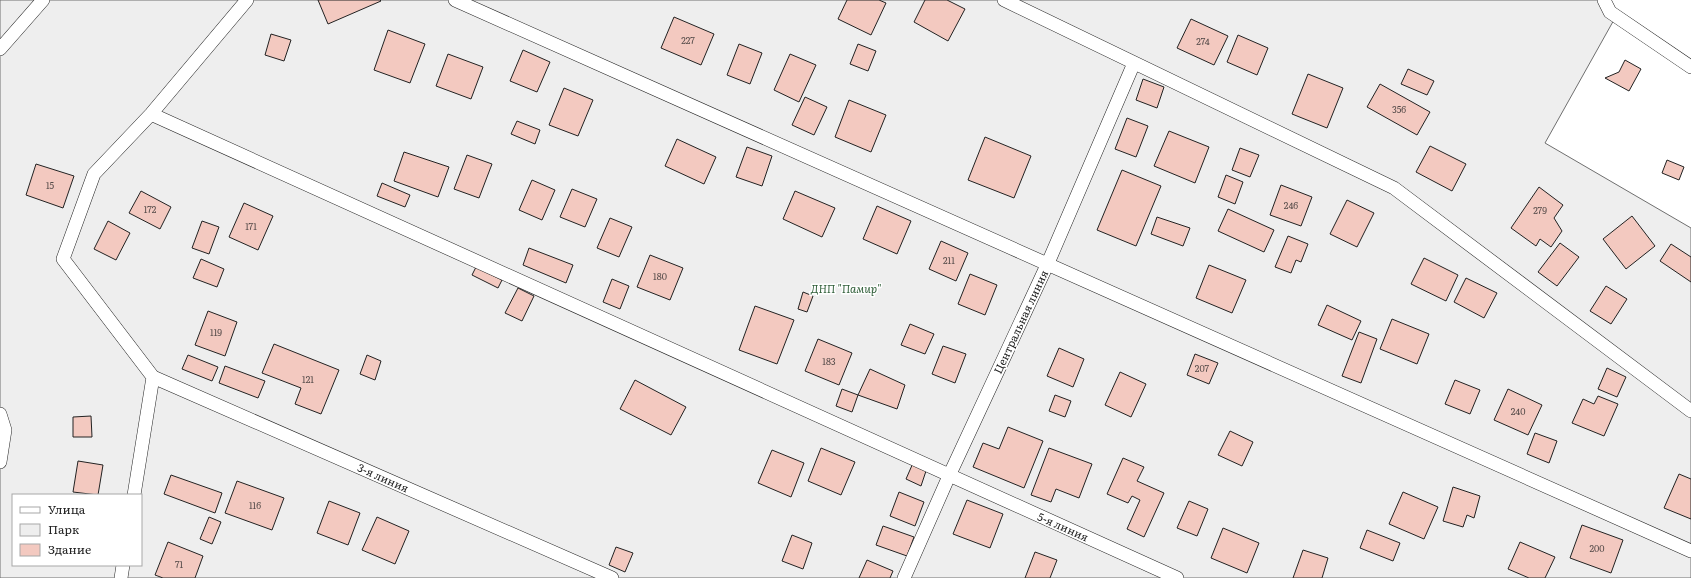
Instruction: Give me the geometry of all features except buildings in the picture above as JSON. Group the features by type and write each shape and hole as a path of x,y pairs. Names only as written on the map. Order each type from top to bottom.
{"street":[{"path":"0,49 43,0"},
{"path":"134,494 153,377 63,259 94,174 151,114 247,0"},
{"path":"455,0 1048,263 1691,551"},
{"path":"1004,0 1394,188 1691,411"},
{"path":"1604,0 1610,12 1691,67"},
{"name":"Центральная линия","path":"904,578 949,476 1048,263 1134,63"},
{"name":"5-я линия","path":"151,114 1177,578"},
{"name":"3-я линия","path":"153,377 612,578"},
{"path":"0,414 4,430 0,462"},
{"path":"121,578 123,566"}],"green space":[{"name":"ДНП \"Памир\"","path":"0,0 1604,0 1615,18 1545,143 1691,228 1691,578 0,578"}]}
